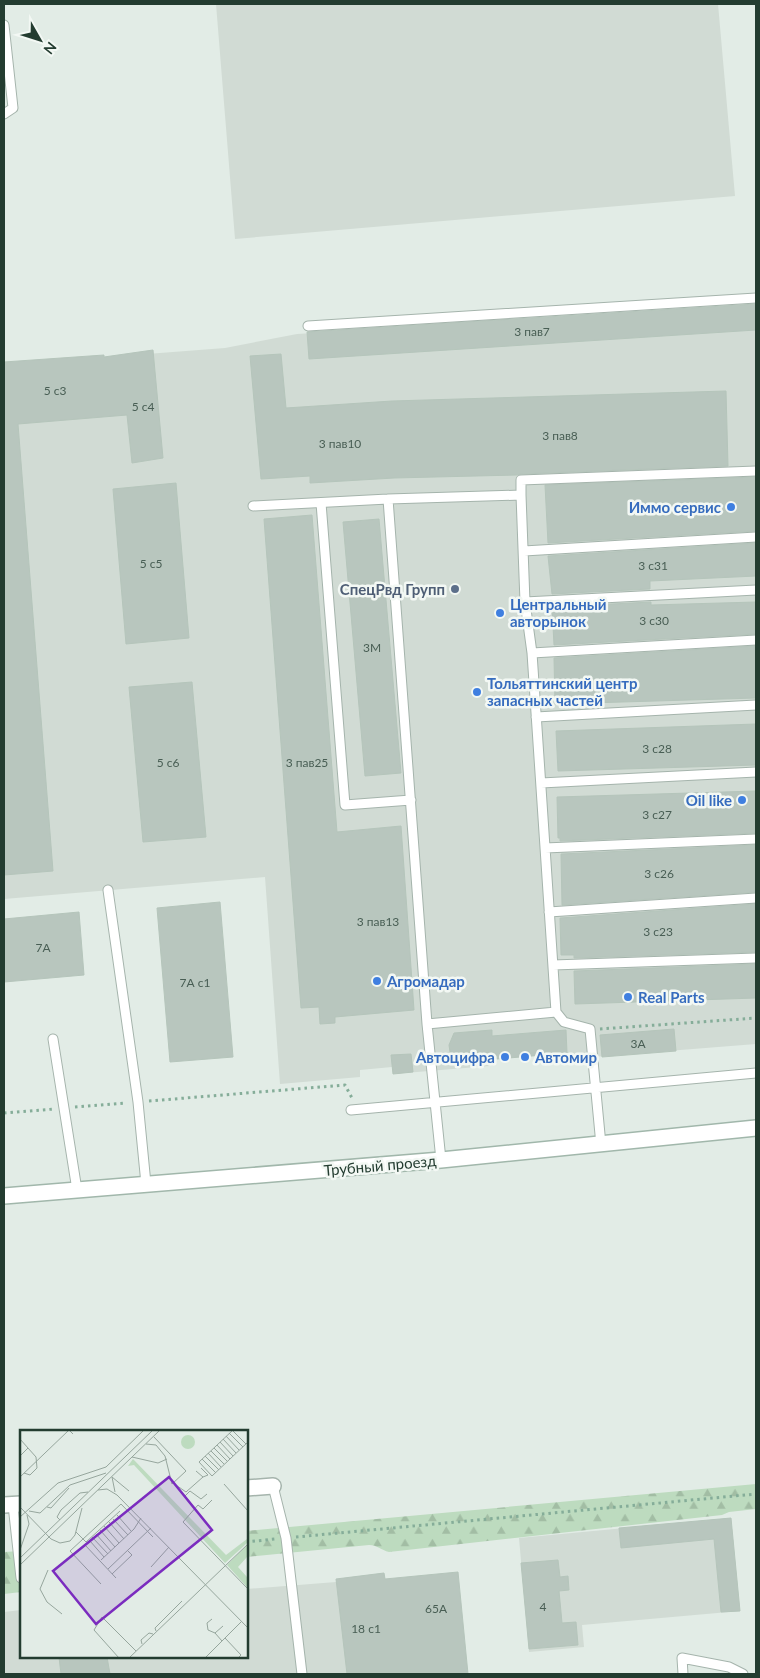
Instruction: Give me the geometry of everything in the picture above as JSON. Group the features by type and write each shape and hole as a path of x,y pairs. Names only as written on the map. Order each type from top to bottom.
{"street":[{"name":"Трубный проезд","path":"4,1196 441,1160 756,1128"},
{"path":"248,1488 273,1486"}],"lane":[{"path":"4,25 13,108 4,114"},
{"path":"308,326 756,298"},
{"path":"601,1145 590,1030 564,1022 556,1012 532,653 526,602 521,480 756,471"},
{"path":"253,506 521,495"},
{"path":"388,499 427,1024 441,1160"},
{"path":"321,502 345,805 410,800"},
{"path":"524,551 756,537"},
{"path":"526,602 756,590"},
{"path":"532,653 756,640"},
{"path":"536,717 756,705"},
{"path":"541,783 756,772"},
{"path":"545,848 756,839"},
{"path":"108,890 138,1102 146,1184"},
{"path":"549,912 756,898"},
{"path":"554,965 756,958"},
{"path":"427,1024 556,1012"},
{"path":"53,1039 76,1190"},
{"path":"354,1110 756,1073"},
{"path":"273,1486 286,1538 302,1674"},
{"path":"13,1505 20,1569"},
{"path":"683,1674 682,1658 729,1666 743,1674"}],"path":[{"path":"590,1030 756,1018"},
{"path":"4,1114 346,1085 354,1110"},
{"path":"248,1542 756,1494"}],"shaded area":[{"path":"216,4 718,4 735,196 235,239"},
{"name":"Центральный авторынок","path":"756,306 756,1044 592,1057 567,1053 497,1059 489,1066 393,1074 392,1067 360,1070 360,1077 280,1084 265,877 4,899 4,365 225,348 297,334"},
{"path":"731,1518 740,1611 582,1625 584,1647 529,1652 519,1538"},
{"path":"384,1573 396,1674 4,1674 4,1612 20,1610 20,1658 248,1658 248,1589 336,1582 336,1579"}],"green space":[{"path":"756,1484 756,1509 729,1512 722,1515 389,1552 369,1545 248,1557 248,1531"},
{"path":"20,1551 20,1592 4,1594 4,1552"}],"building":[{"path":"756,304 756,330 309,359 307,332"},
{"path":"153,350 163,458 132,463 127,415 18,424 53,871 4,875 4,362 104,355 104,357"},
{"path":"281,354 286,408 392,401 726,391 728,466 394,478 310,483 310,476 261,479 250,356"},
{"path":"756,477 756,531 548,543 545,485"},
{"path":"176,483 189,638 126,644 113,489"},
{"path":"312,515 337,832 401,826 414,1010 335,1017 335,1023 320,1024 319,1007 301,1008 264,519"},
{"path":"379,519 401,773 365,776 343,522"},
{"path":"756,543 756,576 650,581 650,589 552,594 548,556"},
{"path":"651,602 651,605 756,602 756,634 554,645 552,607"},
{"path":"756,646 756,698 555,704 554,658"},
{"path":"192,682 206,837 143,842 129,687"},
{"path":"756,724 756,765 558,771 556,731"},
{"path":"756,791 756,833 560,841 560,838 558,838 557,797"},
{"path":"756,845 756,892 562,905 561,854"},
{"path":"220,902 233,1057 170,1062 157,908"},
{"path":"756,904 756,952 574,958 574,955 561,955 560,918"},
{"path":"79,912 84,975 4,982 4,919"},
{"path":"756,964 756,998 575,1004 574,971"},
{"path":"674,1029 676,1051 602,1057 600,1035"},
{"path":"492,1030 492,1036 566,1030 567,1053 497,1059 497,1055 451,1059 449,1045 454,1033"},
{"path":"411,1054 413,1072 393,1074 391,1055"},
{"path":"731,1518 740,1611 721,1612 714,1539 621,1548 619,1528"},
{"path":"558,1560 560,1577 568,1576 569,1590 559,1591 562,1623 576,1622 578,1645 529,1649 521,1563"},
{"path":"458,1572 468,1674 347,1674 336,1579 384,1573 385,1579"},
{"path":"59,1658 107,1658 110,1674 61,1674"}],"place":[{"name":"Иммо сервис","path":"731,507"},
{"name":"СпецРвд Групп","path":"455,589"},
{"name":"Центральный авторынок","path":"500,613"},
{"name":"Тольяттинский центр запасных частей","path":"477,692"},
{"name":"Oil like","path":"742,800"},
{"name":"Агромадар","path":"377,981"},
{"name":"Real Parts","path":"628,997"},
{"name":"Автоцифра","path":"505,1057"},
{"name":"Автомир","path":"525,1057"}]}
